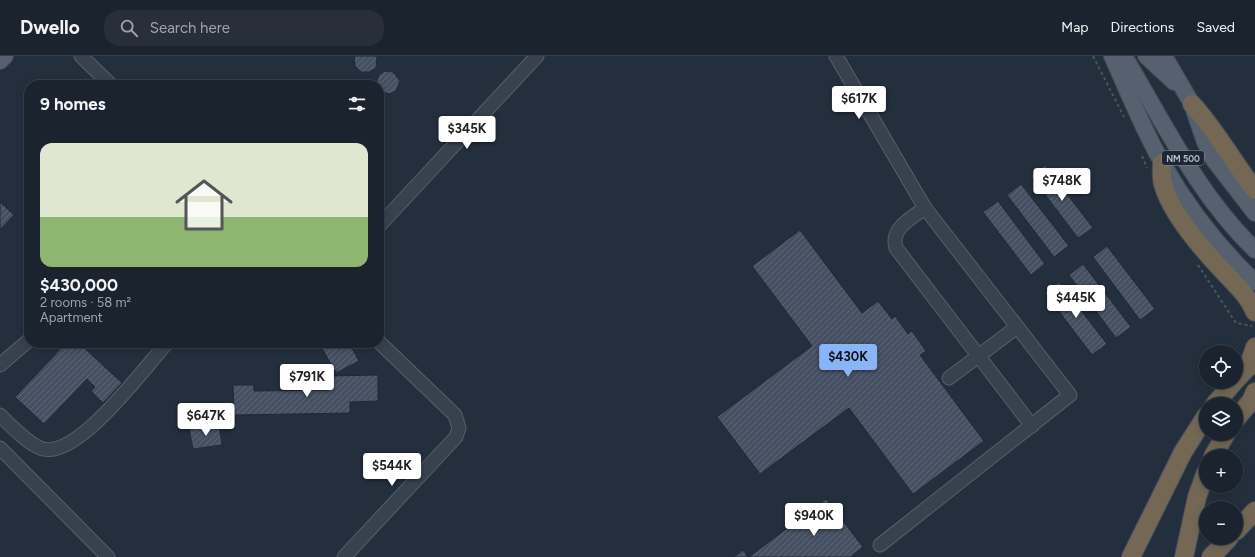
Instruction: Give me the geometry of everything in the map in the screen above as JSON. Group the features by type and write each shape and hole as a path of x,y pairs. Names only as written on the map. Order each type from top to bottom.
{"highway":[{"path":"1189,99 1204,117 1235,164 1255,190"},
{"path":"1162,163 1163,183 1167,196 1178,216 1223,271 1244,292 1255,312"},
{"path":"1243,373 1255,347"},
{"path":"1221,397 1229,389"},
{"path":"1243,411 1254,398"},
{"path":"1131,557 1183,452 1199,427"},
{"path":"1184,557 1199,491"},
{"path":"1243,523 1255,511"},
{"path":"1211,557 1222,545"}],"main road":[{"path":"0,61 5,56"},
{"path":"1112,56 1162,163 1204,228 1234,262 1255,282"},
{"name":"NM 500","path":"1124,56 1193,174 1222,213 1255,250"},
{"path":"1146,56 1189,99"},
{"name":"NM 500","path":"1164,56 1189,99 1205,142 1214,160 1255,213"}],"street":[{"path":"81,56 106,80"},
{"path":"384,221 537,56"},
{"path":"836,56 925,208 1070,395 880,545"},
{"path":"925,208 897,231 894,238 896,248 1032,426"},
{"path":"949,378 1017,326"},
{"path":"0,365 24,344"},
{"path":"344,557 456,437 459,428 455,415 384,347"},
{"path":"0,415 21,436 43,449 65,446 88,431 136,380 163,348"},
{"path":"0,448 108,557"}],"building":[{"path":"354,56 377,56 376,68 369,72 361,72 355,66"},
{"path":"385,71 393,72 400,81 396,91 389,94 384,93 384,80 377,80 379,75"},
{"path":"1045,165 1093,228 1078,238 1031,176"},
{"path":"1021,184 1069,246 1054,257 1007,195"},
{"path":"998,201 1045,264 1031,275 983,212"},
{"path":"0,202 14,215 0,230"},
{"path":"800,230 862,313 878,301 892,319 895,316 908,334 912,331 926,351 920,355 984,441 913,494 849,408 760,474 717,417 812,346 752,266"},
{"path":"1107,246 1155,309 1140,320 1093,257"},
{"path":"1083,264 1131,327 1116,338 1069,275"},
{"path":"1059,282 1107,344 1092,355 1045,293"},
{"path":"61,348 84,348 122,383 103,403 91,391 95,387 87,379 44,424 15,397"},
{"path":"322,348 352,348 359,361 336,373"},
{"path":"378,375 378,401 350,402 350,413 234,415 233,385 254,385 254,391 329,390 329,376"},
{"path":"219,424 222,445 193,449 189,429"},
{"path":"826,499 863,547 850,557 749,557"},
{"path":"743,550 748,557 734,557"}]}
